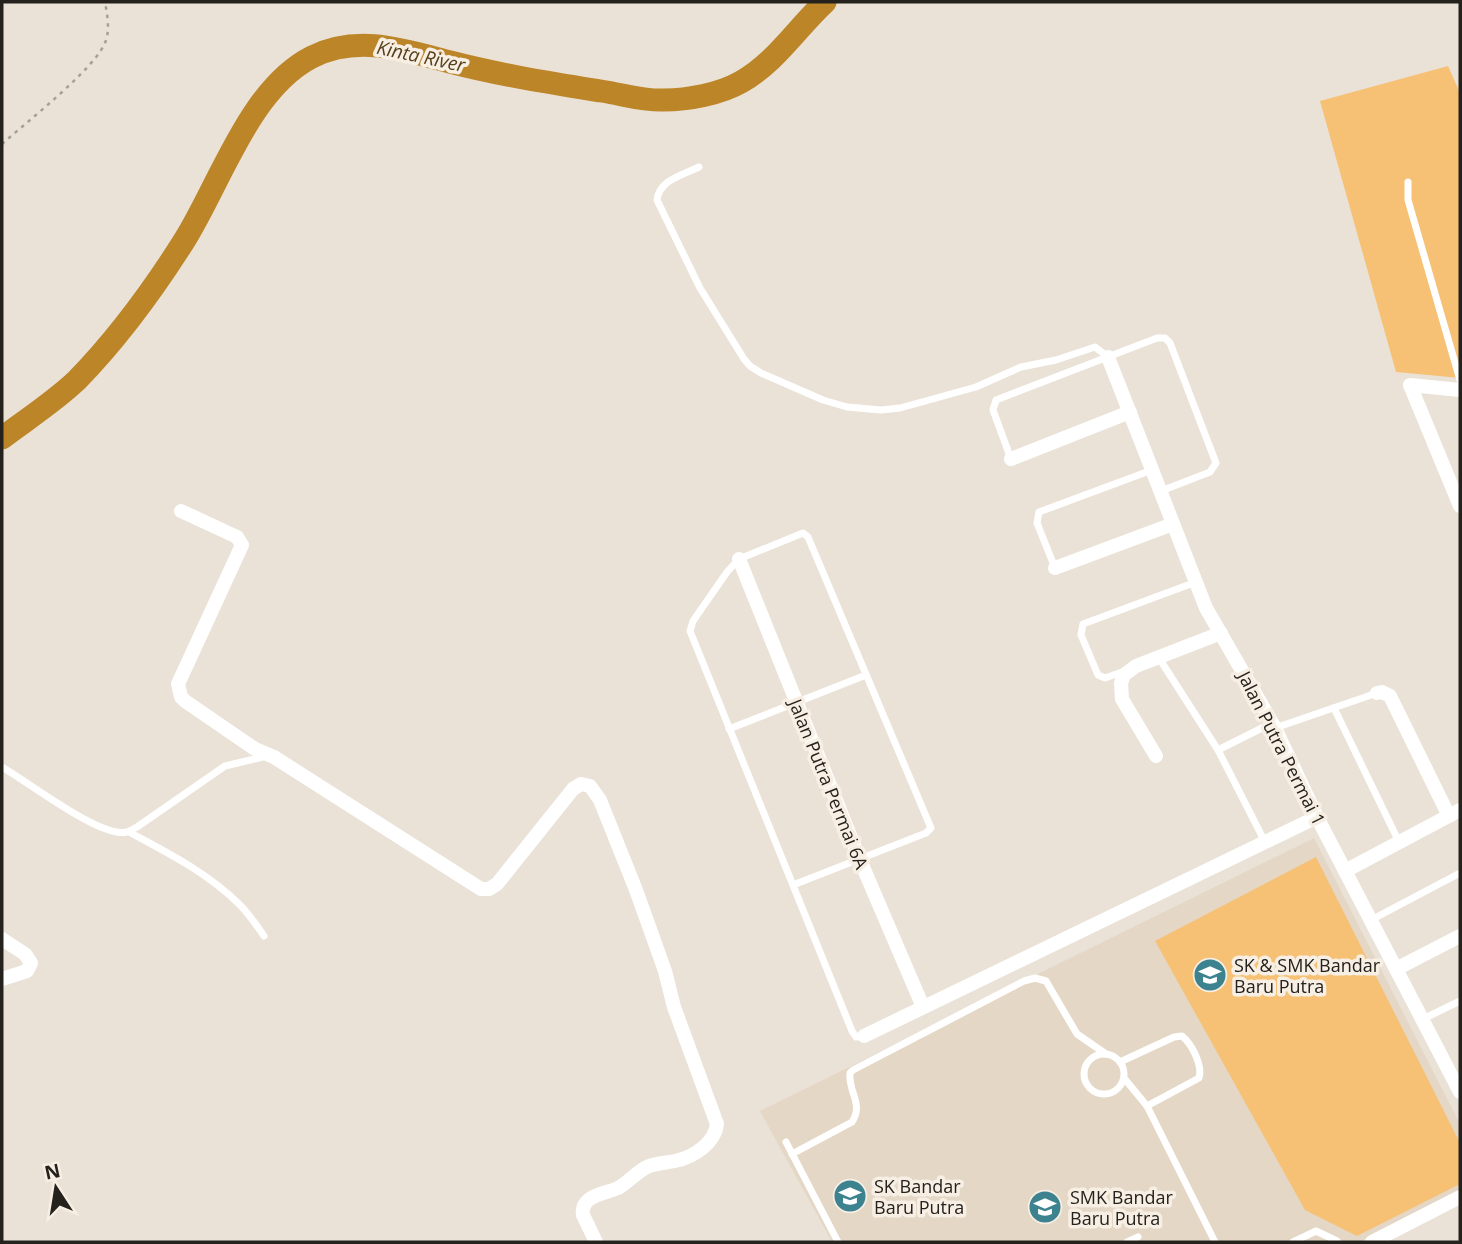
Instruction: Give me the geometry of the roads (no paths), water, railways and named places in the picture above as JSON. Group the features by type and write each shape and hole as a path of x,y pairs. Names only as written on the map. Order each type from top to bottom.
{"street":[{"name":"Jalan Putra Permai 1","path":"1108,357 1206,608 1274,725 1317,817 1396,969 1455,1070 1460,1091"},
{"path":"1460,390 1410,385 1460,506"},
{"path":"1011,459 1130,412"},
{"path":"181,511 237,537 242,545 180,679 179,691 185,701 268,756 274,757 486,890 497,884 573,789 586,784 595,790 636,890 665,971 674,1007 717,1124 712,1139 707,1144 681,1159 645,1168 619,1187 600,1192 585,1203 583,1215 596,1242"},
{"path":"1055,568 1173,524"},
{"name":"Jalan Putra Permai 6A","path":"739,559 860,860 923,1007"},
{"path":"1156,756 1122,699 1121,682 1127,673 1159,657 1221,633"},
{"path":"1345,870 1454,813 1390,696 1377,693"},
{"path":"864,1036 1317,817"},
{"path":"1396,969 1460,936"},
{"path":"2,939 30,959 31,963 27,971 2,979"},
{"path":"1372,1242 1460,1197"}],"lane":[{"path":"699,167 663,185 657,200 700,288 744,359 761,373 823,400 847,407 881,410 900,408 976,387 1012,370 1096,347 1108,357"},
{"path":"1408,182 1408,200 1460,380"},
{"path":"1011,459 993,410 996,400 1157,338 1168,340 1216,459 1216,466 1210,472 1160,491"},
{"path":"1055,568 1037,523 1040,512 1152,470"},
{"path":"793,885 926,833 931,828 806,534 800,533 739,559 700,612 690,631 852,1031 856,1037 864,1036"},
{"path":"1127,673 1108,677 1098,675 1081,635 1083,624 1196,582"},
{"path":"1159,657 1218,750 1265,842"},
{"path":"729,729 866,675"},
{"path":"1218,750 1274,725 1377,693"},
{"path":"1334,708 1399,842"},
{"path":"129,832 225,766 268,756"},
{"path":"2,767 92,823 116,832 129,832 188,863 242,906 264,936"},
{"path":"1371,920 1460,873"},
{"path":"792,1154 852,1122 857,1114 857,1098 849,1081 853,1070 1024,981 1035,978 1046,981 1077,1034 1120,1062 1124,1078 1147,1106 1215,1242"},
{"path":"1423,1019 1460,1000"},
{"path":"1120,1062 1174,1037 1182,1036 1187,1041 1200,1067 1199,1078 1147,1106"},
{"path":"1106,1054 1097,1055 1086,1063 1083,1072 1086,1085 1096,1094 1105,1095 1117,1090 1124,1078"},
{"path":"786,1142 838,1242"},
{"path":"1293,1242 1316,1231 1337,1242"},
{"path":"1127,1242 1138,1237"}],"waterway":[{"name":"Kinta River","path":"2,438 77,380 120,331 184,241 253,114 270,91 290,72 312,57 346,46 381,46 544,82 648,99 683,99 723,90 753,74 765,65 825,2"}],"place":[{"name":"SK & SMK Bandar Baru Putra","path":"1210,975"},
{"name":"SK Bandar Baru Putra","path":"850,1196"},
{"name":"SMK Bandar Baru Putra","path":"1045,1207"}]}
